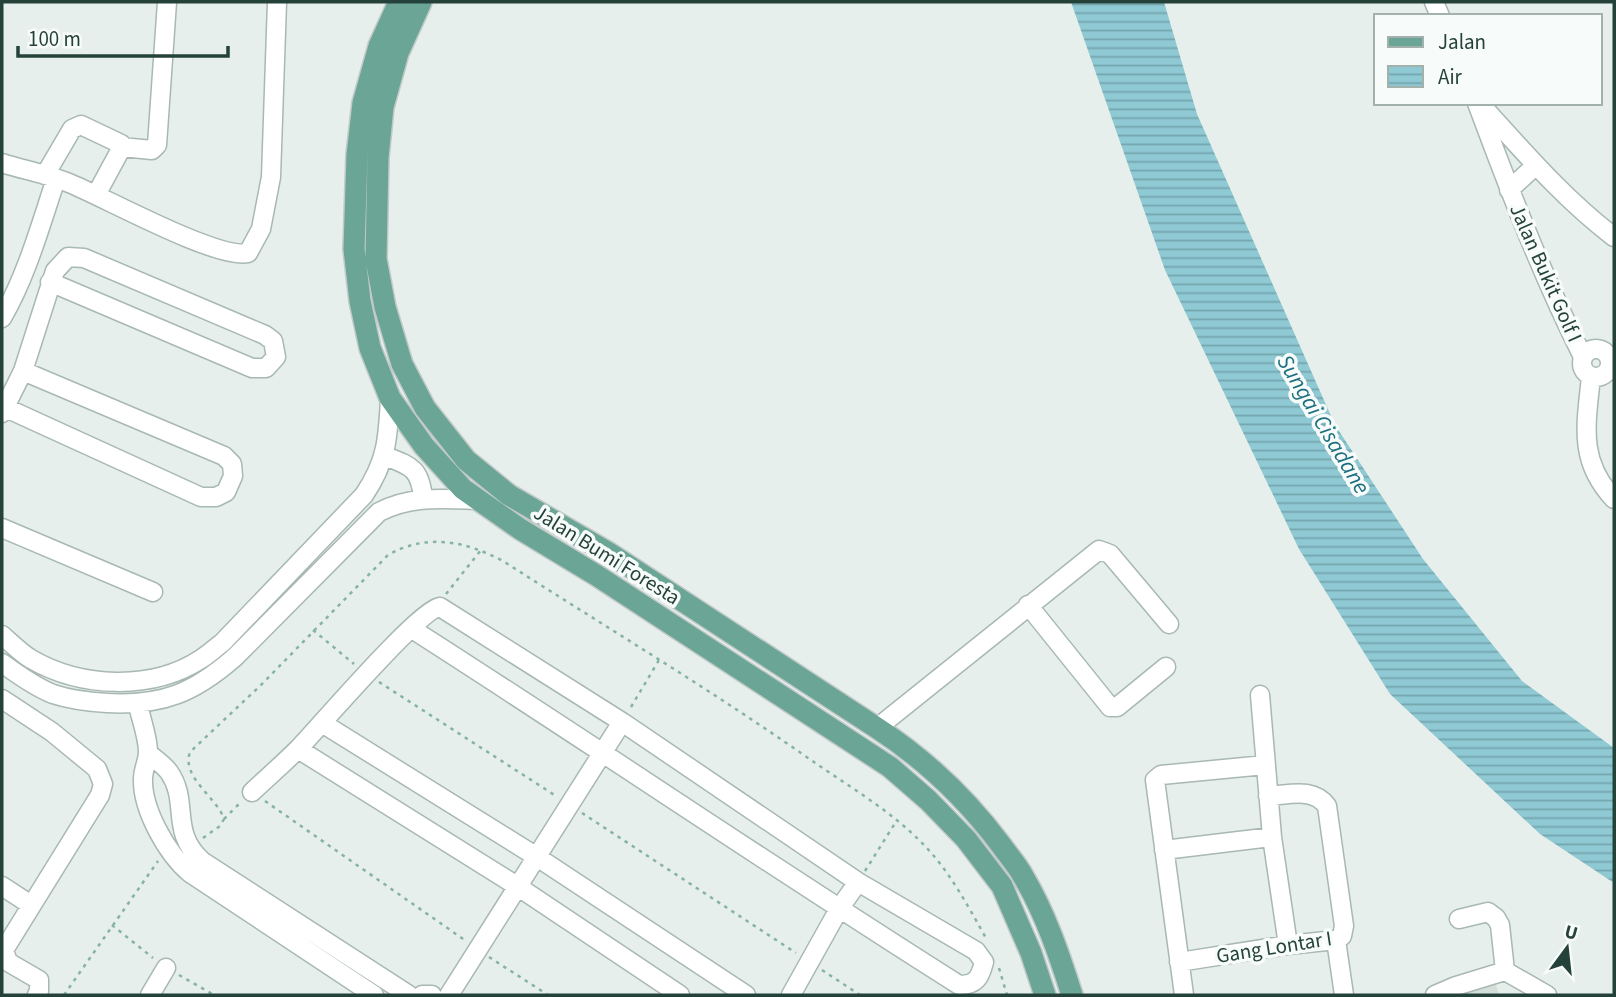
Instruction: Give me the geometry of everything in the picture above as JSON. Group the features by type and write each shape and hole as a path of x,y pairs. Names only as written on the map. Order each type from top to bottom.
{"main road":[{"name":"Jalan Bumi Foresta","path":"399,2 379,46 363,103 376,259 385,307 402,364 425,408 466,460 509,495 609,553 877,728 909,749 948,782 986,825 1023,875 1054,940 1072,995"},
{"name":"Jalan Bumi Foresta","path":"421,2 398,53 368,156 354,249 360,301 370,348 390,398 424,446 463,489 520,529 596,575 890,767 928,800 966,839 1002,886 1031,953 1045,995"},
{"path":"596,575 609,553"}],"street":[{"path":"2,318 28,266 51,177 72,129 81,125 121,144 122,147 152,150 157,145 167,2"},
{"path":"2,163 51,177 96,195 197,242 239,255 247,253 261,229 271,177 277,2"},
{"name":"Jalan Bukit Golf I","path":"1479,105 1509,190 1560,312 1583,357"},
{"name":"Jalan Bukit Golf I","path":"1480,105 1536,165 1591,219 1614,237"},
{"path":"96,195 122,147"},
{"name":"Jalan Bukit Golf I","path":"1509,190 1536,165"},
{"path":"23,372 223,456 232,464 233,476 226,492 216,497 201,497 4,411 23,372 50,282 62,261 68,257 84,258 265,335 273,341 276,357 266,368 252,368 50,282"},
{"path":"1591,377 1604,375 1612,357 1594,349 1583,357 1582,366 1591,377 1586,429 1589,460 1604,488 1614,499"},
{"path":"2,635 29,658 59,673 99,682 140,681 162,676 200,660 222,643 364,495 377,476 385,456 390,398"},
{"path":"385,456 406,464 415,471 421,480 423,498"},
{"path":"2,663 51,693 88,702 138,705 180,694 212,677 236,657 379,512 396,503 423,498 480,500"},
{"path":"2,528 153,592"},
{"path":"877,728 1028,605 1093,554 1102,550 1110,554 1169,624"},
{"path":"307,555 322,570"},
{"path":"1028,605 1110,706 1117,707 1166,667"},
{"path":"252,792 298,750 366,674 412,629 435,608 445,609 622,722 858,882 976,951 984,962 978,979 971,985 959,985 412,629"},
{"path":"1260,695 1272,836 1287,944"},
{"path":"2,699 52,732 97,769 103,784 100,796 7,945 4,956 8,962 39,979 37,995"},
{"path":"138,705 148,753 144,768 144,791 169,851 190,873 374,995"},
{"path":"449,995 622,722"},
{"path":"322,723 537,857 746,995"},
{"path":"298,750 517,886 680,995"},
{"path":"148,753 169,772 179,797 181,827 187,844 202,861 409,995"},
{"path":"1184,995 1155,780 1161,775 1265,765"},
{"name":"Gang Lontar I","path":"1180,962 1287,944 1336,940 1342,936 1344,926 1327,806 1318,796 1309,793 1268,796"},
{"path":"159,832 181,827"},
{"path":"1164,850 1272,836"},
{"path":"791,995 839,909 858,882"},
{"path":"2,886 31,905"},
{"path":"1464,918 1488,912 1496,918 1500,925 1504,974 1521,995"},
{"path":"1336,940 1344,995"},
{"path":"150,995 166,968"},
{"path":"1434,995 1456,985 1504,974 1547,995"},
{"path":"422,995 432,995"}],"path":[{"path":"435,608 481,550"},
{"path":"622,722 659,660"},
{"path":"224,819 252,792 548,995"},
{"path":"858,882 897,820"},
{"path":"64,995 149,871 169,851"},
{"path":"809,962 860,995"}],"shaded area":[{"path":"1495,982 1499,995 1452,995"}],"water":[{"name":"Sungai Cisadane","path":"1071,2 1164,2 1197,114 1335,425 1423,559 1522,681 1614,748 1614,883 1540,834 1390,694 1299,549 1165,270"}]}
